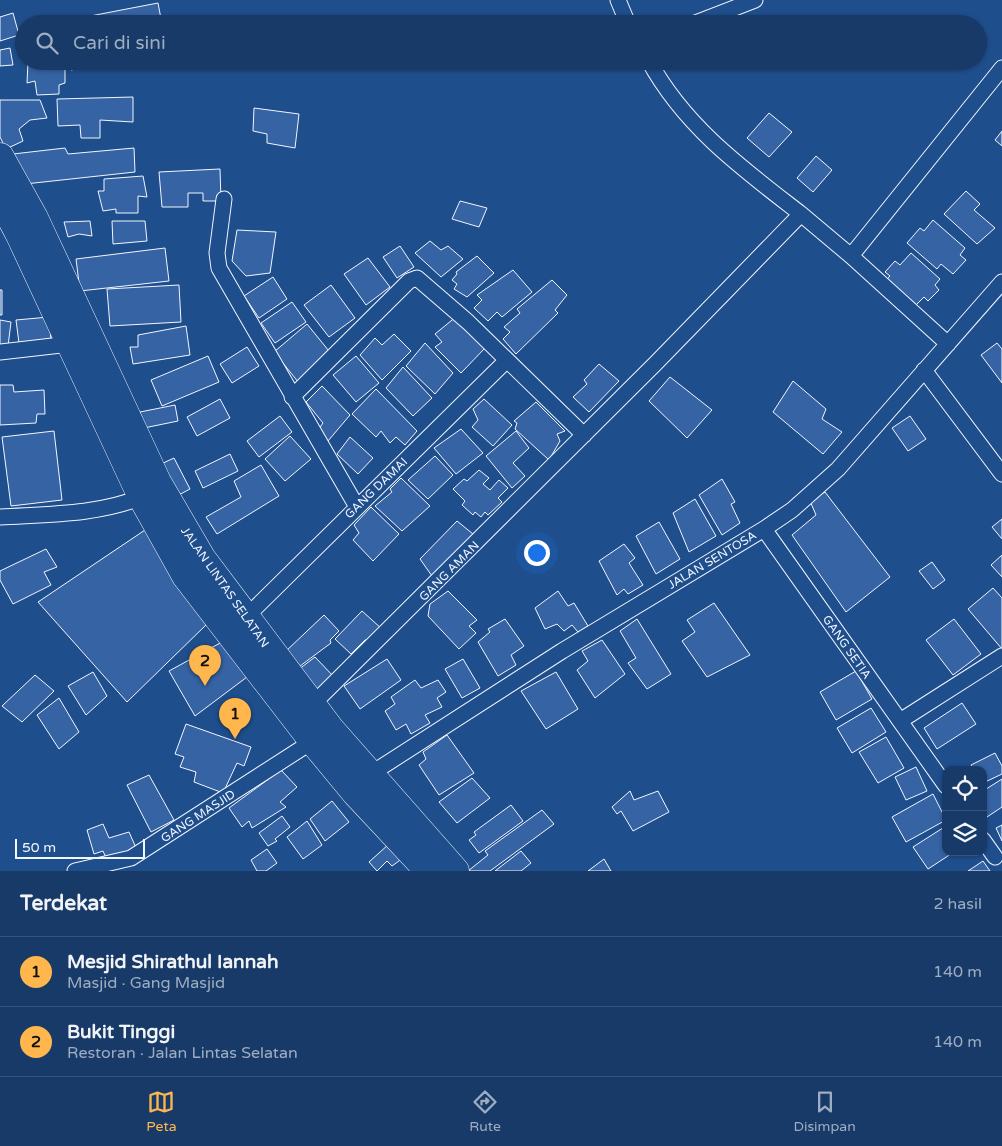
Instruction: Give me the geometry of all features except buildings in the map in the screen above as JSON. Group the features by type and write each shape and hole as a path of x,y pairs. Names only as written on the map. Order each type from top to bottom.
{"highway":[{"name":"JALAN LINTAS SELATAN","path":"0,157 34,218 161,490 202,559 312,705 369,775 455,871"},
{"name":"JALAN LINTAS SELATAN","path":"0,197 20,235 142,497 186,576 313,741 356,793 429,871"}],"street":[{"path":"618,0 624,15"},
{"path":"716,15 755,0"},
{"path":"851,256 1002,68"},
{"path":"654,70 661,83 700,131 730,159 851,256 948,344"},
{"path":"224,199 217,254 219,268 357,507"},
{"name":"GANG AMAN","path":"312,705 584,435 800,214"},
{"path":"292,397 413,278 417,278 468,322 584,435"},
{"name":"JALAN SENTOSA","path":"369,775 562,651 764,529 792,510 838,469 1002,282"},
{"path":"0,352 70,344"},
{"name":"GANG DAMAI","path":"245,618 507,360"},
{"path":"924,370 1002,474"},
{"path":"0,517 101,509 122,505 142,497"},
{"name":"GANG SETIA","path":"764,529 942,780"},
{"path":"900,721 1002,656"},
{"name":"GANG MASJID","path":"75,871 132,858 313,741"},
{"path":"987,846 995,857"}],"place":[{"name":"Bukit Tinggi","path":"205,686"},
{"name":"Mesjid Shirathul Iannah","path":"235,739"}]}
